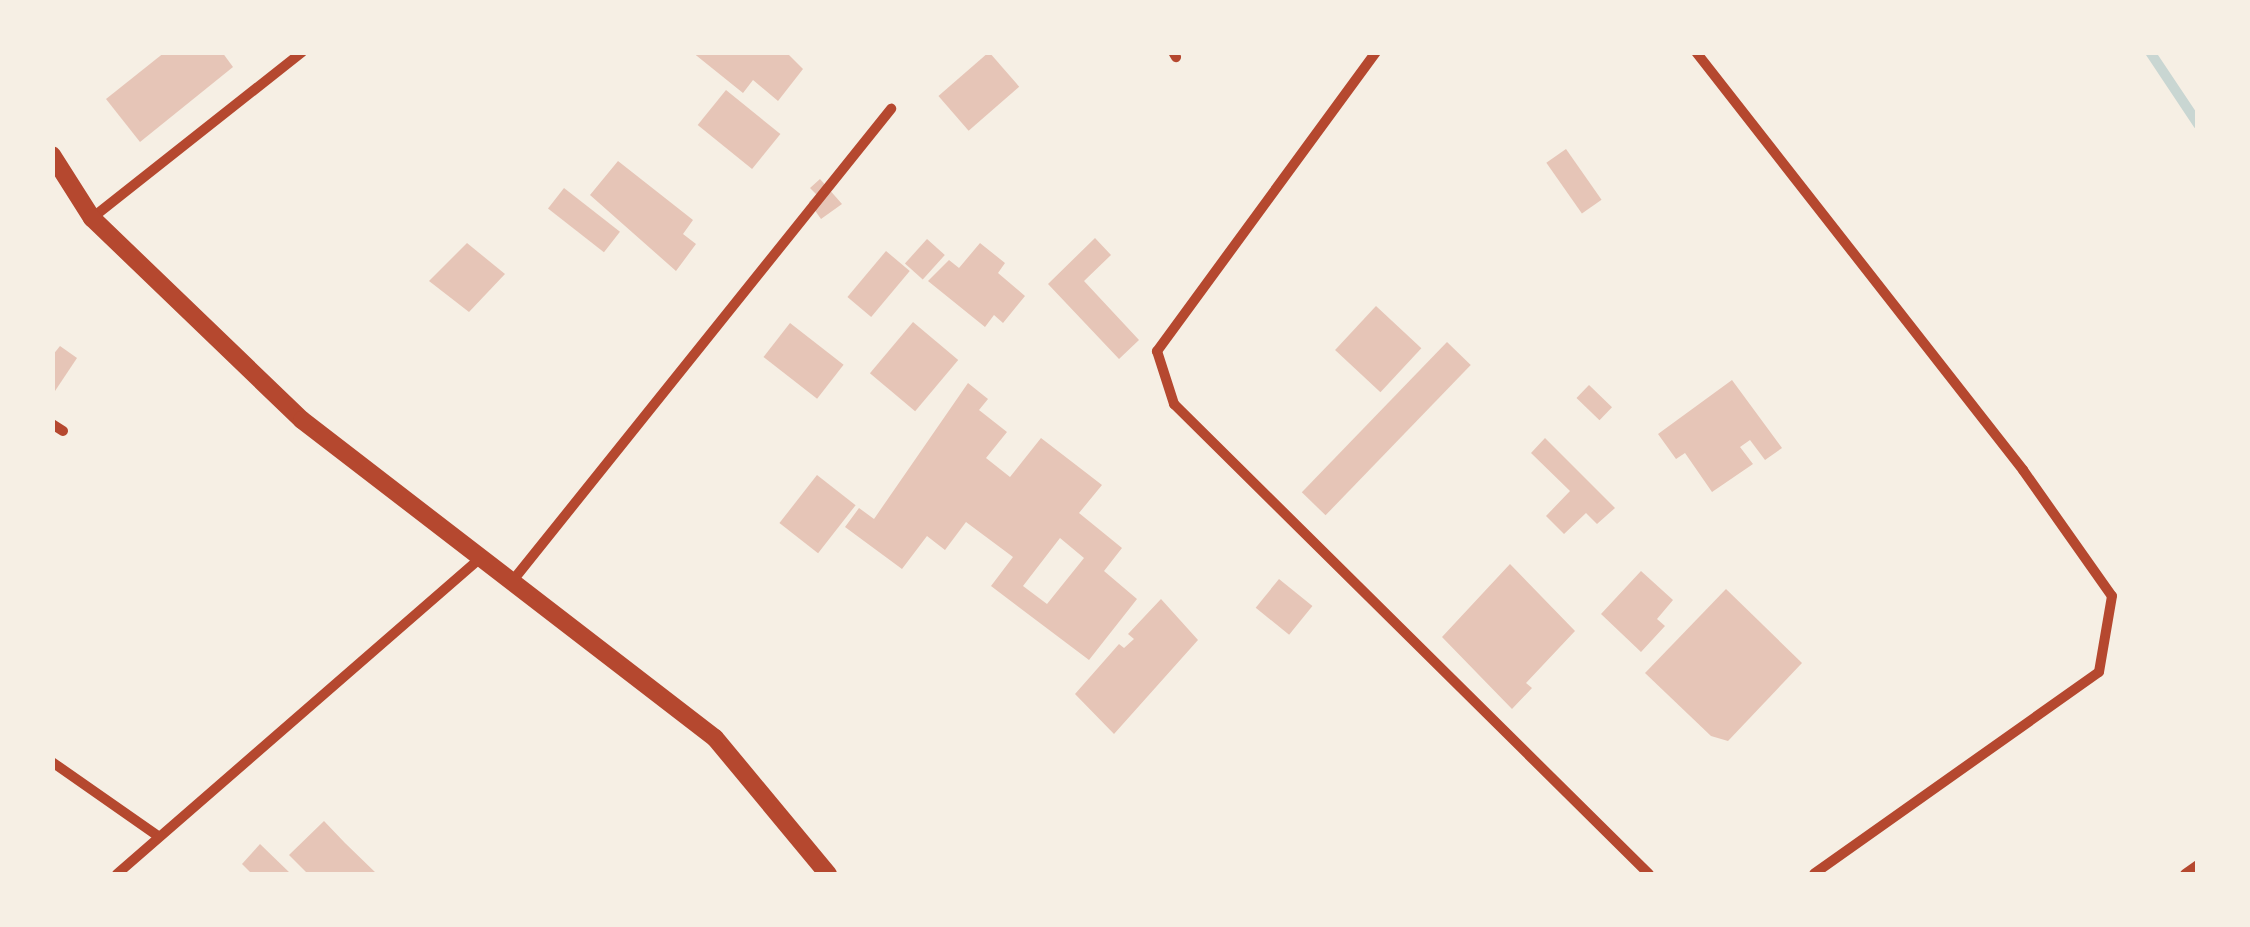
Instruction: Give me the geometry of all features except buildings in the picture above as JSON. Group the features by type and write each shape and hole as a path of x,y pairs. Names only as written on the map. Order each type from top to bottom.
{"street":[{"path":"92,218 302,52"},
{"path":"1376,52 1157,351 1174,404 1649,874"},
{"path":"1696,52 2024,470 2112,596 2099,672 1814,874"},
{"path":"514,579 891,109"},
{"path":"52,155 92,218 302,420 514,579 716,738 828,874"},
{"path":"117,874 484,556"},
{"path":"52,762 158,836"},
{"path":"2184,874 2198,865"}],"waterway":[{"path":"2150,52 2198,124"}]}
